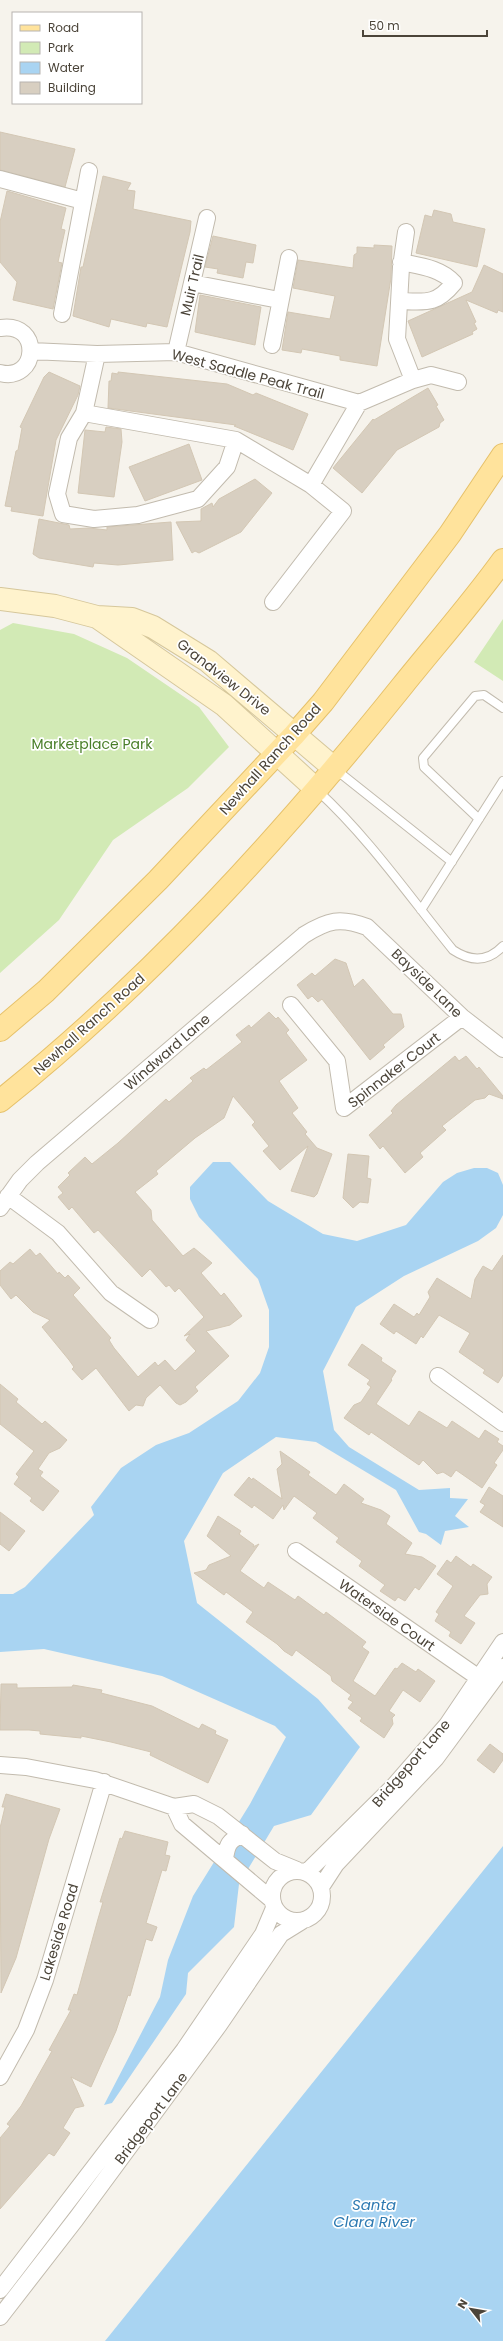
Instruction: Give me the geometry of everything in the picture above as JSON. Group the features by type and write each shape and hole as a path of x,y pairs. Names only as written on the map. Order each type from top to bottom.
{"main road":[{"name":"Newhall Ranch Road","path":"0,1030 46,991 152,886 294,735 323,702 450,534 503,455"},
{"name":"Newhall Ranch Road","path":"0,1101 58,1055 163,956 317,790 503,560"}],"street":[{"path":"62,314 89,171"},
{"path":"0,179 83,201"},
{"name":"Muir Trail","path":"176,352 207,218"},
{"path":"406,232 401,262 397,339 413,380"},
{"path":"272,345 279,300 290,258"},
{"path":"400,301 429,302 444,294 454,283 447,275 442,273 401,262"},
{"path":"192,283 279,300"},
{"path":"0,328 7,327 21,332 26,337 31,351 26,364 22,369 16,373 1,375"},
{"name":"West Saddle Peak Trail","path":"31,351 97,354 176,352 359,403"},
{"path":"97,354 84,413 69,438 57,494 63,514 94,519 138,515 198,499 227,467 236,440"},
{"path":"311,485 359,403 413,380 431,375 458,382"},
{"path":"84,413 236,440 311,485 343,511 273,602"},
{"name":"Grandview Drive","path":"0,599 55,606 97,616 132,620 169,635 208,661 335,769"},
{"name":"Grandview Drive","path":"97,616 224,705 317,790"},
{"name":"Windward Lane","path":"4,1202 37,1163 304,935 321,924 336,921 350,921"},
{"name":"Bayside Lane","path":"350,921 367,927 383,940 462,1017 503,1049"},
{"name":"Spinnaker Court","path":"291,1005 337,1061 344,1108 462,1017"},
{"path":"4,1202 58,1233 111,1293 150,1320"},
{"path":"438,1376 503,1423"},
{"name":"Waterside Court","path":"296,1551 479,1678"},
{"name":"Bridgeport Lane","path":"0,2290 188,2044 263,1934 273,1903 275,1882 281,1876 302,1871 393,1786 447,1725 503,1642"},
{"name":"Bridgeport Lane","path":"0,2317 62,2238 215,2032 281,1934 302,1921 310,1918 321,1904 321,1887 336,1864 436,1758 503,1667"},
{"path":"0,1765 26,1766 104,1782 174,1807 194,1804 218,1816 268,1856 302,1871 317,1880 321,1887"},
{"name":"Lakeside Road","path":"0,2077 26,2030 45,1980 104,1782"},
{"path":"174,1807 182,1824 250,1879 286,1919 302,1921"},
{"path":"225,1859 227,1845 230,1841 242,1834"}],"lane":[{"path":"479,819 424,767 423,758 475,696 484,695 503,708"},
{"path":"335,769 452,862"},
{"path":"421,910 503,781"},
{"path":"317,790 341,812 384,862 453,950 462,956 473,959 484,958 494,954 503,946"}],"green space":[{"path":"503,619 503,681 474,662"},
{"name":"Marketplace Park","path":"13,623 74,634 127,658 199,707 229,747 188,788 113,840 59,920 0,973 0,630"}],"water":[{"path":"213,1162 230,1162 268,1201 323,1234 357,1241 406,1225 443,1182 457,1173 474,1168 487,1168 498,1173 503,1185 503,1215 496,1228 478,1241 404,1276 356,1307 323,1371 334,1430 349,1447 419,1490 450,1488 450,1498 468,1499 455,1516 469,1527 445,1531 441,1545 426,1534 419,1532 396,1490 316,1442 276,1437 223,1473 184,1541 197,1603 318,1699 360,1747 311,1815 274,1826 239,1884 234,1927 188,1973 186,1994 112,2103 104,2105 160,1997 168,1960 193,1896 250,1804 286,1737 275,1726 162,1676 44,1649 0,1652 0,1594 13,1594 25,1587 94,1515 91,1507 121,1468 156,1445 189,1433 238,1401 260,1373 269,1347 269,1310 258,1279 199,1217 190,1199 190,1187"},
{"name":"Santa Clara River","path":"503,1846 503,2341 105,2341"}],"building":[{"path":"0,132 75,149 65,187 0,170"},
{"path":"103,176 131,183 127,190 135,191 133,209 191,221 190,232 167,327 147,323 146,327 111,319 109,327 73,316 81,267 83,267"},
{"path":"7,191 66,208 61,229 65,230 58,262 62,263 53,309 13,300 17,282 0,262 0,222"},
{"path":"434,210 451,214 453,222 485,229 477,267 416,253 425,215 432,217"},
{"path":"213,236 256,245 253,263 246,262 243,278 217,273 218,269 205,267"},
{"path":"374,245 392,246 391,278 377,366 340,360 340,356 302,349 301,353 282,350 288,312 330,319 335,296 293,288 298,260 353,268 354,255 357,253 357,247 374,248"},
{"path":"484,265 503,274 503,312 498,310 497,313 466,300 476,322 474,323 477,329 472,332 473,334 422,357 408,321 472,292"},
{"path":"200,295 261,307 255,345 195,332"},
{"path":"49,372 80,386 78,395 56,440 43,516 11,511 12,507 5,506 16,451 18,450 22,428 20,427 44,377"},
{"path":"118,372 227,384 253,395 256,393 308,414 293,450 234,426 236,425 108,408 109,381 111,381 112,373 118,374"},
{"path":"428,388 438,405 436,406 444,420 440,423 439,427 397,450 362,493 333,468 373,419 374,420"},
{"path":"106,427 121,429 122,442 114,497 78,493 85,430 105,432"},
{"path":"189,444 202,480 145,501 129,467"},
{"path":"255,479 272,493 241,532 199,553 195,551 192,553 176,522 201,521 201,509 212,503 213,507 219,499"},
{"path":"39,519 69,525 70,529 89,528 107,530 107,527 171,522 173,560 118,565 94,563 93,567 39,558 33,554"},
{"path":"335,959 346,963 354,987 363,979 393,1014 401,1014 404,1027 383,1045 385,1047 370,1060 322,999 318,1002 312,996 308,999 297,985 312,973 315,976"},
{"path":"269,1012 276,1019 278,1017 289,1030 286,1033 307,1060 279,1081 298,1108 292,1113 307,1132 305,1134 317,1148 332,1154 317,1194 314,1197 291,1191 308,1146 280,1170 263,1151 269,1146 252,1125 255,1122 233,1096 224,1118 195,1138 156,1171 158,1174 135,1192 151,1210 152,1220 183,1256 194,1248 212,1263 201,1273 221,1296 224,1293 242,1316 230,1325 206,1331 229,1356 195,1387 198,1391 186,1402 180,1405 176,1403 160,1385 146,1398 143,1406 136,1405 129,1411 96,1368 82,1380 72,1369 74,1367 69,1360 42,1327 50,1320 33,1312 16,1295 11,1299 0,1285 0,1271 10,1262 13,1264 30,1249 36,1256 40,1253 58,1274 59,1272 65,1278 68,1275 80,1288 73,1295 111,1338 109,1340 114,1348 138,1377 155,1362 158,1366 165,1360 175,1371 196,1351 186,1340 190,1334 184,1336 204,1317 179,1288 175,1292 169,1285 166,1287 150,1269 142,1277 98,1230 94,1233 72,1207 69,1210 58,1197 63,1193 58,1187 70,1175 68,1173 85,1157 92,1164 118,1143 166,1099 169,1102 193,1081 190,1078 204,1068 206,1070 242,1042 236,1035 249,1025 251,1028"},
{"path":"455,1056 459,1061 466,1056 477,1069 479,1067 503,1096 503,1099 489,1094 485,1098 475,1100 442,1126 446,1130 420,1153 423,1157 405,1173 383,1146 380,1149 369,1135 393,1113 391,1111 396,1105"},
{"path":"348,1154 369,1156 367,1178 371,1179 368,1203 360,1202 353,1208 343,1198"},
{"path":"503,1255 503,1375 498,1383 483,1373 485,1370 459,1352 470,1333 439,1315 423,1338 421,1336 416,1344 396,1331 394,1334 380,1324 394,1304 414,1317 417,1313 419,1315 430,1297 428,1292 437,1278 471,1299 475,1279 483,1266 492,1271"},
{"path":"362,1344 382,1358 381,1361 396,1371 391,1379 392,1380 376,1404 409,1426 419,1411 447,1428 452,1421 479,1439 485,1430 499,1439 497,1442 503,1446 503,1450 494,1463 497,1465 482,1488 456,1470 451,1477 443,1472 437,1474 423,1460 419,1465 371,1432 369,1435 344,1418 354,1405 361,1402 371,1387 367,1384 370,1380 348,1365"},
{"path":"0,1384 18,1399 16,1402 42,1424 45,1421 67,1440 60,1448 49,1453 38,1469 43,1472 40,1476 59,1491 43,1511 30,1501 32,1498 14,1484 19,1477 16,1474 34,1451 0,1424"},
{"path":"280,1451 310,1472 308,1475 336,1495 344,1484 364,1499 361,1503 381,1510 390,1516 386,1524 412,1543 405,1554 422,1557 436,1566 419,1590 415,1587 405,1601 398,1597 395,1601 380,1591 385,1585 359,1566 362,1561 336,1542 339,1538 313,1518 317,1513 294,1496 284,1510 283,1505 273,1519 254,1505 252,1508 234,1495 249,1477 252,1480 253,1478 282,1499 277,1469 282,1464"},
{"path":"489,1487 503,1496 503,1527 480,1512 485,1505 480,1502"},
{"path":"0,1512 25,1531 9,1551 0,1544"},
{"path":"218,1516 241,1531 239,1534 254,1545 253,1547 259,1544 240,1571 264,1588 268,1582 295,1600 298,1596 324,1615 326,1612 366,1642 362,1647 369,1652 353,1681 375,1696 395,1668 397,1669 402,1663 416,1672 418,1669 435,1681 420,1702 403,1690 389,1711 395,1715 392,1718 393,1724 384,1738 360,1721 362,1718 348,1708 353,1702 348,1699 351,1695 332,1681 331,1676 296,1650 292,1656 284,1651 277,1644 246,1622 253,1612 226,1592 224,1595 194,1573 206,1570 209,1565 231,1556 207,1536"},
{"path":"456,1556 471,1567 473,1564 492,1577 487,1584 488,1594 480,1595 464,1616 475,1623 461,1644 449,1636 451,1632 435,1621 439,1614 436,1612 453,1586 437,1574 447,1560 451,1563"},
{"path":"1,1684 17,1684 17,1688 72,1687 73,1685 102,1690 101,1693 152,1706 199,1729 202,1724 216,1731 215,1734 228,1740 208,1783 150,1755 151,1752 81,1736 81,1738 40,1734 40,1731 29,1730 0,1730"},
{"path":"490,1744 503,1754 503,1760 494,1773 477,1760"},
{"path":"6,1794 60,1809 49,1839 16,1958 1,1993 0,1828 5,1807 2,1807"},
{"path":"125,1831 168,1842 165,1855 170,1856 166,1871 162,1870 146,1923 157,1927 152,1941 146,1939 130,1996 128,1995 116,2031 91,2087 71,2077 84,2106 75,2108 63,2128 70,2133 54,2156 49,2153 0,2209 0,2138 10,2126 7,2124 21,2106 52,2051 49,2050 71,2010 68,2010 74,1994 77,1995 103,1902 100,1902 120,1838 122,1839"}]}
